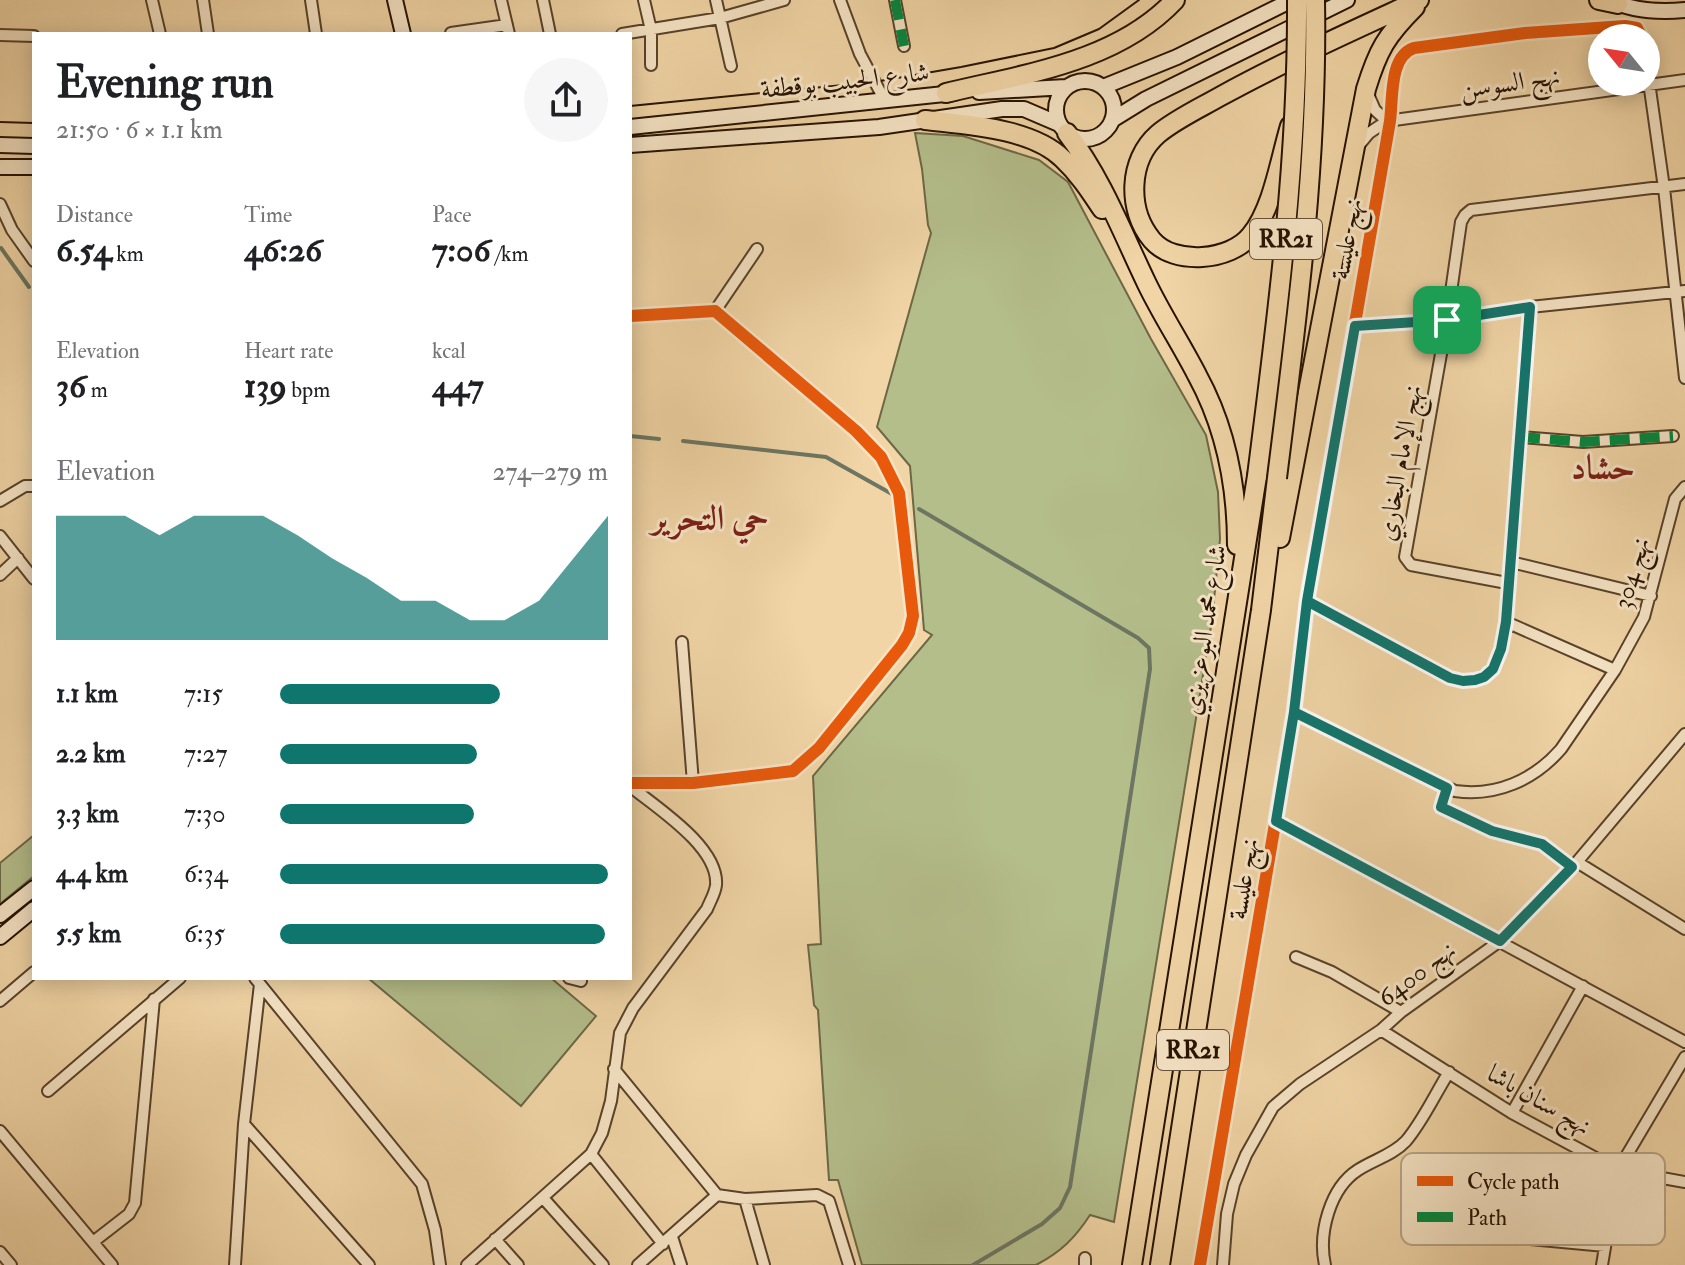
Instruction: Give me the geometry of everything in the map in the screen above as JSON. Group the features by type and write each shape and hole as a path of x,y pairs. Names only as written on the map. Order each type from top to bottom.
{"highway":[{"path":"946,93 1075,61 1133,33 1175,0"},
{"name":"شارع محمد البوعزيزي","path":"1132,1265 1257,476 1283,272 1296,108 1294,0"},
{"name":"شارع محمد البوعزيزي","path":"1160,1265 1261,610 1309,208 1314,145 1315,0"},
{"path":"1296,108 1267,208 1251,236 1236,248 1216,256 1194,257 1174,253 1153,242 1142,223 1134,176 1142,154 1157,135 1256,77 1421,0"},
{"path":"1261,610 1273,571 1298,454 1366,89 1375,59 1390,32 1421,0"},
{"path":"925,120 1010,132 1061,156 1083,181 1134,258"},
{"path":"1063,128 1088,161 1156,303 1199,378 1225,440 1236,495 1235,602"}],"main road":[{"path":"395,0 403,32"},
{"path":"1103,87 1177,57 1294,0"},
{"path":"1112,120 1113,102 1103,87 1085,81 1066,87 1061,93 1056,109 1063,128 1084,139 1093,138 1101,134 1112,120 1146,99 1347,0"},
{"path":"1609,1 1664,12 1685,10"},
{"name":"شارع الحبيب بوقطفة","path":"632,127 946,93 1066,87"},
{"name":"شارع الحبيب بوقطفة","path":"632,145 879,127 1002,109 1024,109 1063,128"},
{"path":"0,145 32,146"},
{"path":"0,167 32,167"},
{"path":"0,915 32,890"},
{"path":"0,937 32,911"}],"street":[{"path":"152,0 160,32"},
{"path":"203,0 208,32"},
{"path":"311,0 316,32"},
{"path":"470,32 508,30 501,0"},
{"path":"543,0 550,32"},
{"path":"644,0 651,30 651,65"},
{"path":"716,0 731,66"},
{"path":"632,33 720,18 784,0"},
{"path":"840,0 860,54 885,101"},
{"path":"895,0 904,46"},
{"name":"نهج عليسة","path":"1200,1265 1294,712 1307,601 1396,68 1400,57 1414,48 1525,33 1588,29"},
{"path":"0,35 32,36"},
{"name":"نهج السوسن","path":"1660,84 1685,80"},
{"path":"1356,149 1369,133 1389,121 1375,110 1366,89"},
{"name":"نهج السوسن","path":"1389,121 1588,94"},
{"path":"1652,96 1681,292 1685,378"},
{"path":"1664,188 1685,184"},
{"name":"نهج الإمام البخاري","path":"1507,583 1411,565 1405,557 1461,222 1471,210 1664,188"},
{"path":"0,204 12,230 32,258"},
{"path":"715,311 757,249"},
{"path":"1355,326 1447,320 1530,307 1681,292"},
{"path":"1307,601 1428,668 1463,681 1484,677 1493,669 1506,622 1530,307"},
{"path":"632,316 715,311 856,431 881,457 899,493 913,616 902,645 806,762 793,771 693,783 632,785"},
{"path":"1520,437 1583,442 1673,436"},
{"path":"0,501 25,486 32,486"},
{"name":"نهج 304","path":"1447,788 1470,794 1493,791 1532,776 1561,749 1634,638 1651,596 1675,499 1685,487"},
{"path":"0,536 32,576"},
{"path":"0,575 18,558"},
{"path":"1511,562 1651,596"},
{"path":"1506,622 1615,670"},
{"path":"682,642 693,783"},
{"path":"1294,712 1447,788 1441,807 1492,831 1542,844 1685,929"},
{"name":"نهج 6400","path":"1223,1265 1227,1214 1234,1184 1273,1107 1300,1084 1381,1030 1401,1012 1500,941 1575,865 1685,734"},
{"path":"467,1265 591,1154 602,1133 611,1101 620,1033 633,1008 707,909 716,883 708,855 684,830 632,787"},
{"path":"1276,821 1685,1042"},
{"path":"1296,957 1332,972 1401,1012"},
{"path":"0,1001 32,974"},
{"path":"48,1091 178,980"},
{"path":"577,980 581,981"},
{"path":"236,1264 257,981"},
{"path":"257,981 422,1184 435,1230 440,1265"},
{"path":"1512,1113 1583,986"},
{"path":"93,1242 129,1214 135,1203 139,1187 154,999"},
{"name":"نهج سنان باشا","path":"1381,1030 1512,1113 1586,1153"},
{"path":"1628,1153 1685,1057"},
{"path":"614,1069 717,1195 745,1199 817,1195 829,1201 849,1265"},
{"path":"1325,1265 1325,1228 1334,1197 1342,1184 1361,1168 1407,1140 1449,1072"},
{"path":"244,1124 369,1265"},
{"path":"0,1131 110,1264"},
{"path":"591,1154 668,1240 681,1265"},
{"name":"نهج سنان باشا","path":"1665,1178 1685,1182"},
{"path":"638,1265 717,1195"},
{"path":"544,1199 603,1265"},
{"path":"745,1199 764,1265"},
{"path":"1209,1213 1227,1214"},
{"path":"495,1239 518,1265"},
{"path":"1594,1245 1605,1246 1602,1265"},
{"path":"0,1252 11,1265"}],"green space":[{"path":"915,133 963,136 1039,160 1068,182 1206,435 1218,492 1220,539 1212,620 1114,1222 1090,1215 1067,1244 1036,1265 862,1265 838,1180 829,1180 818,1010 814,1005 808,945 821,944 813,776 932,635 924,630 910,466 877,427 931,233"},
{"path":"32,837 32,878 0,904 0,863"},
{"path":"370,980 553,980 596,1016 521,1106"}],"waterway":[{"path":"1,248 29,287"},
{"path":"632,436 659,439"},
{"path":"683,441 826,457 892,494"},
{"path":"919,509 1138,638 1149,648 1150,669 1070,1187 1060,1208 1042,1224 973,1265"}],"tram line":[{"path":"632,106 874,82 1054,48 1099,29 1139,0"},
{"path":"0,122 32,123"}],"marked path":[{"path":"895,0 904,46"},
{"path":"1520,437 1583,442 1673,436"}],"cycle path":[{"path":"1200,1265 1294,712 1307,601 1390,121 1396,69 1400,60 1414,48 1525,33 1588,29"},
{"path":"632,316 715,311 856,431 881,457 899,493 913,616 902,645 819,748 793,771 693,783 632,783"}],"district":[{"name":"حشاد","path":"1603,467"},
{"name":"حي التحرير","path":"710,518"}],"route":[{"path":"1447,320 1355,326 1307,601 1294,712 1276,821 1500,941 1572,867 1542,844 1492,831 1441,807 1447,788 1294,712 1307,601 1450,678 1463,681 1484,677 1493,669 1501,649 1506,622 1530,307 1447,320"}]}
